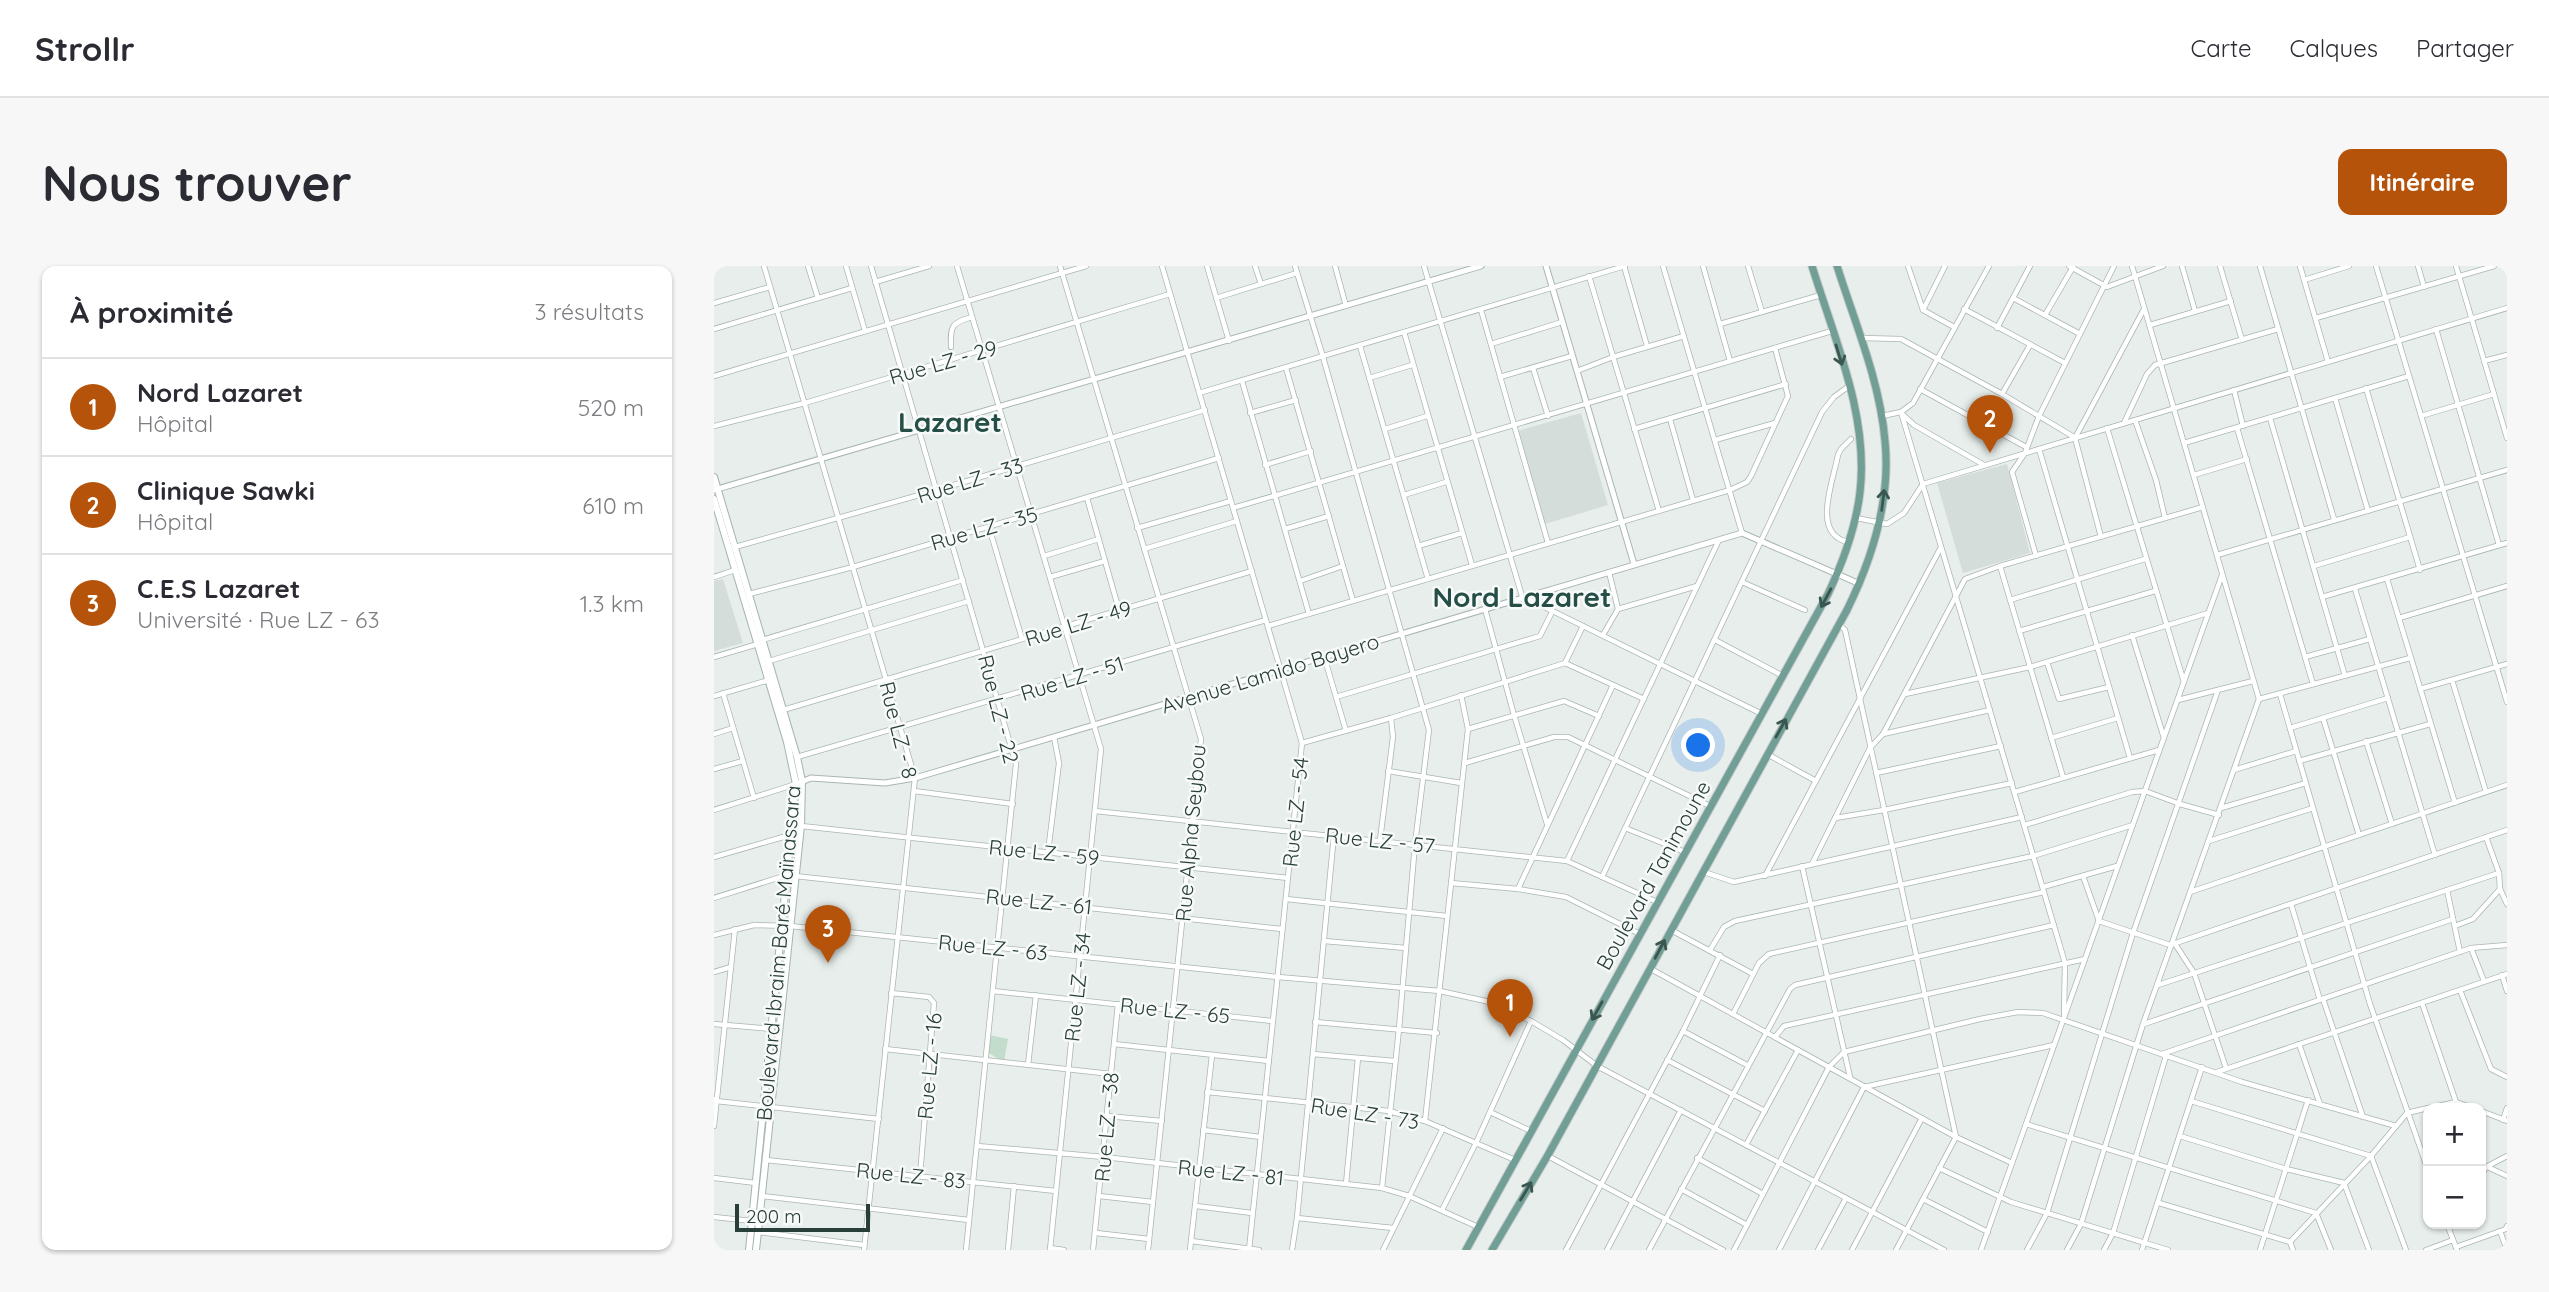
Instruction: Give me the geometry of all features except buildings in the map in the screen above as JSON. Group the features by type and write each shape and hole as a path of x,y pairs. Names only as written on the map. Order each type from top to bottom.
{"main road":[{"name":"Boulevard Tanimoune","path":"1466,1250 1838,574 1856,518 1861,452 1849,386 1812,266"},
{"name":"Boulevard Tanimoune","path":"1495,1248 1839,624 1860,584 1871,554 1879,523 1885,467 1884,416 1838,266"},
{"name":"Boulevard Ibraim Baré Maïnassara","path":"714,477 799,783 792,834 792,875"},
{"name":"Boulevard Ibraim Baré Maïnassara","path":"714,499 735,570 769,661 797,757 799,783 801,826 792,875 768,1105 749,1250"},
{"name":"Boulevard Ibraim Baré Maïnassara","path":"756,1250 766,1160 773,1030 781,978"}],"street":[{"name":"Rue LZ - 8","path":"764,266 915,778 865,1248"},
{"path":"808,266 818,298"},
{"path":"846,266 865,331"},
{"name":"Rue LZ - 22","path":"871,266 985,650 1016,768 966,1250"},
{"path":"875,282 929,266"},
{"name":"Rue LZ - 34","path":"957,266 1095,725 1101,754 1050,1249"},
{"name":"Rue Alpha Seybou","path":"1060,266 1202,743 1148,1250"},
{"path":"714,376 1085,266"},
{"name":"Rue LZ - 54","path":"1162,266 1302,743 1249,1249"},
{"path":"1207,266 1229,341"},
{"path":"1255,266 1261,284"},
{"path":"1295,266 1415,674 1429,734 1415,844 1382,1188"},
{"path":"1335,266 1347,306"},
{"path":"1424,266 1522,596 1762,714"},
{"path":"716,489 1481,266"},
{"path":"1546,266 1634,564"},
{"path":"1199,393 1625,266 1647,346"},
{"path":"1663,266 1742,533 1860,584"},
{"path":"1703,266 1730,361"},
{"path":"1748,266 1762,312"},
{"path":"1908,266 1923,310 1954,327"},
{"path":"1923,310 1945,266"},
{"path":"1884,416 1898,413 1913,403 1989,266"},
{"path":"1997,328 2030,266"},
{"path":"2036,556 2012,472 2114,266"},
{"path":"2067,1250 2081,1224 2143,1024 2259,699 2133,266"},
{"path":"2045,315 2071,267 2103,285 2112,287 2163,266"},
{"path":"2182,266 2196,311"},
{"path":"2220,266 2242,340"},
{"path":"2260,266 2334,519"},
{"path":"2300,266 2328,362"},
{"path":"2304,280 2349,266"},
{"path":"2376,266 2507,702"},
{"path":"2417,266 2424,287"},
{"path":"2456,266 2507,438"},
{"path":"2316,318 2494,266"},
{"path":"1216,298 1297,273"},
{"path":"1589,276 1659,511"},
{"path":"714,303 770,287"},
{"path":"714,329 852,288"},
{"name":"Rue LZ - 29","path":"714,426 805,403 1171,294"},
{"path":"1720,324 1821,295"},
{"path":"2013,298 2080,334"},
{"path":"2150,325 2231,301"},
{"path":"2101,537 2075,438 2145,308"},
{"path":"1856,518 1889,523 1904,513 1923,484 2025,450 2039,449 2507,308"},
{"path":"1964,309 2066,363"},
{"path":"1481,310 1548,543"},
{"path":"951,347 951,329 972,317"},
{"path":"1491,344 1562,322"},
{"path":"2123,423 2150,369 2161,363 2278,329"},
{"path":"2436,329 2499,545"},
{"path":"1233,508 1832,331"},
{"path":"1404,332 1472,565"},
{"path":"1577,371 1612,357 1684,335"},
{"path":"1860,337 1900,339 2003,394 2075,438"},
{"path":"2003,394 2030,345"},
{"path":"1360,346 1428,579"},
{"path":"1730,490 1751,476 1788,396 1775,348"},
{"path":"2484,361 2507,355"},
{"path":"1500,377 1572,356"},
{"path":"1369,378 1412,365"},
{"path":"1286,368 1353,601"},
{"path":"1533,368 1548,416"},
{"path":"2184,443 2409,376"},
{"path":"1242,381 1309,614"},
{"path":"1634,429 1786,384"},
{"path":"1602,877 1822,412 1834,397 1849,386"},
{"path":"2366,388 2420,570"},
{"path":"1920,389 2025,450"},
{"path":"2234,390 2246,459 2313,684"},
{"path":"2421,416 2494,394"},
{"path":"2335,398 2368,510"},
{"path":"1251,413 1296,400"},
{"name":"Rue LZ - 33","path":"734,547 937,491 1205,410"},
{"path":"1898,413 1984,465"},
{"path":"1898,413 1923,484 1940,550 2065,963 2064,1019"},
{"path":"1385,429 1427,416"},
{"path":"2270,418 2345,676"},
{"path":"1670,419 1693,500"},
{"path":"2135,420 2156,480 2165,518"},
{"path":"1715,440 1775,423"},
{"path":"2107,428 2184,683"},
{"path":"1849,542 1838,540 1830,531 1827,517 1838,455 1852,439"},
{"path":"2039,449 2130,758"},
{"path":"1265,465 1311,451"},
{"name":"Rue LZ - 35","path":"748,594 853,567 1219,458"},
{"path":"2193,475 2246,459"},
{"path":"2217,555 2507,470"},
{"path":"1404,495 1446,482"},
{"name":"Rue LZ - 51","path":"797,757 1173,648 1309,614 1730,490"},
{"path":"1087,498 1119,610"},
{"path":"1137,528 1231,501"},
{"path":"1812,864 1871,748 1883,734 1965,579 2000,566 2203,507"},
{"path":"1285,529 1329,516"},
{"path":"1144,550 1237,521"},
{"path":"989,527 1022,639"},
{"path":"1418,546 1462,533"},
{"name":"Avenue Lamido Bayero","path":"799,783 817,777 885,783 915,778 1742,533"},
{"path":"2314,566 2410,537"},
{"path":"1044,556 1099,539"},
{"path":"1567,861 1718,542"},
{"path":"2322,597 2507,543"},
{"path":"1765,876 1940,550"},
{"path":"2010,600 2145,559"},
{"path":"1050,577 1105,561"},
{"path":"1300,581 1343,566"},
{"path":"2000,566 2063,777"},
{"path":"714,577 735,570"},
{"name":"Rue LZ - 49","path":"783,710 1252,571"},
{"path":"1603,635 1618,609 1609,572"},
{"path":"1981,1250 2222,574"},
{"path":"2387,579 2455,803"},
{"path":"714,657 963,580"},
{"path":"1742,582 1805,610"},
{"path":"1618,609 1698,586"},
{"path":"2399,618 2507,586"},
{"path":"2356,589 2435,855"},
{"path":"2019,631 2155,591"},
{"path":"769,661 969,601"},
{"path":"1485,608 1514,715 1548,824"},
{"path":"1336,697 1540,636 1552,612"},
{"path":"1905,694 2030,667 2209,613"},
{"path":"1839,624 1845,630 1956,1137 1896,1250"},
{"path":"1565,663 1583,626"},
{"path":"2132,635 2164,738"},
{"path":"2305,657 2370,639"},
{"path":"1715,640 1783,676"},
{"path":"1324,656 1346,731"},
{"path":"2259,699 2410,658"},
{"path":"2047,662 2059,699 2109,687"},
{"path":"1302,743 1565,663 1644,699"},
{"path":"2420,689 2507,664"},
{"path":"714,696 769,680"},
{"path":"2452,680 2486,792"},
{"path":"2178,700 2253,681"},
{"path":"1518,889 1613,685"},
{"path":"2027,1250 2047,1213 2072,1139 2101,1033 2133,933 2218,690"},
{"path":"723,693 754,797"},
{"path":"2280,694 2364,985 2423,1153"},
{"path":"1425,1121 1437,1032 1468,729 1461,695"},
{"path":"2290,728 2388,698"},
{"path":"1468,729 1564,701 1599,716"},
{"path":"1883,734 1990,710"},
{"path":"1380,840 1393,737 1391,718"},
{"path":"2051,738 2118,718"},
{"path":"2323,718 2359,835"},
{"path":"2299,761 2430,723"},
{"path":"714,734 733,728"},
{"path":"1465,764 1560,736 1567,737 1711,806"},
{"path":"1048,852 1059,763 1054,737"},
{"path":"2366,741 2392,824"},
{"path":"1876,773 2001,746"},
{"path":"2015,792 2160,750"},
{"path":"2234,770 2296,751"},
{"path":"1767,754 1816,781"},
{"path":"714,769 743,761"},
{"path":"1388,771 1461,783"},
{"path":"714,810 799,783"},
{"path":"1835,818 2012,783"},
{"path":"2221,808 2306,783"},
{"path":"2190,892 2507,785"},
{"path":"914,791 1013,804"},
{"path":"2025,825 2132,792 2145,791 2219,815"},
{"path":"2209,841 2313,808"},
{"name":"Rue LZ - 57","path":"1095,811 1567,861 1657,902"},
{"path":"1702,871 1730,882 1893,848 2022,817"},
{"path":"1710,950 1729,923 2033,856 2133,825"},
{"name":"Rue LZ - 59","path":"801,826 1288,878"},
{"path":"1625,828 1685,852"},
{"path":"2099,921 2173,944 2507,830"},
{"path":"714,857 792,834"},
{"path":"1292,1250 1334,835"},
{"path":"2486,837 2499,873 2500,889 2507,904"},
{"path":"1802,866 1850,1079"},
{"path":"1733,1014 1759,963 1769,954 2044,889 2118,866"},
{"path":"2158,985 2499,873"},
{"path":"714,896 792,875"},
{"name":"Rue LZ - 61","path":"792,875 1282,929"},
{"path":"2084,876 2099,921"},
{"path":"2500,880 2507,877"},
{"path":"1451,883 1518,889 1572,899 1640,934"},
{"path":"2455,926 2473,919 2500,889"},
{"path":"2447,890 2460,952"},
{"path":"1286,899 1447,916"},
{"path":"2291,904 2310,967 2364,1118"},
{"path":"2143,1024 2453,919"},
{"name":"Rue LZ - 63","path":"714,935 754,925 786,925 1440,992 1490,1002 1531,1021 1597,1066 1944,1250"},
{"path":"1650,1250 1713,1128 1790,989 1796,985 2054,925"},
{"path":"714,1126 735,929"},
{"path":"1671,929 1753,974"},
{"path":"1324,941 1406,948"},
{"path":"2173,944 2194,973 2226,1068"},
{"path":"2163,1055 2471,948 2507,945"},
{"path":"2471,948 2484,982"},
{"path":"1566,1250 1683,1031 1720,955"},
{"path":"1775,1037 1783,1026 2085,959"},
{"path":"714,972 731,967"},
{"path":"1650,968 1956,1137 2012,1163"},
{"path":"2216,1072 2505,975 2507,991"},
{"name":"Rue LZ - 65","path":"993,990 1273,1021"},
{"path":"2460,990 2491,1069 2507,1077"},
{"name":"Rue LZ - 16","path":"891,993 933,999 920,1176"},
{"path":"1028,1065 1036,995"},
{"path":"2422,1003 2456,1102"},
{"name":"Rue LZ - 38","path":"1093,1250 1118,1004"},
{"path":"1734,1250 1829,1067 1844,1052 2018,1012 2043,1013 2064,1019 2163,1055 2396,1126"},
{"path":"1443,1210 1531,1021"},
{"path":"1315,1022 1437,1032"},
{"path":"714,1024 773,1030"},
{"path":"1683,1031 1747,1065"},
{"path":"1114,1044 1269,1061"},
{"path":"2299,1044 2320,1104"},
{"path":"1779,1250 1864,1087 2054,1045"},
{"path":"886,1049 1111,1074"},
{"path":"1746,1145 1798,1050"},
{"path":"1313,1054 1396,1061"},
{"path":"1190,1250 1212,1055"},
{"path":"2104,1250 2113,1233 2136,1159 2163,1055"},
{"path":"1346,1184 1358,1058"},
{"path":"1667,1060 1765,1111"},
{"path":"2142,1250 2202,1067"},
{"name":"Rue LZ - 73","path":"1207,1092 1389,1111 1425,1121 1515,1160"},
{"path":"715,1100 879,1119"},
{"path":"2260,1250 2308,1100"},
{"path":"2191,1101 2371,1156"},
{"path":"2451,1103 2459,1103"},
{"path":"2486,1113 2505,1121 2507,1108"},
{"path":"2290,1242 2371,1156 2407,1113 2423,1109"},
{"path":"1607,1250 1681,1110"},
{"path":"1490,1112 1531,1131"},
{"path":"1107,1116 1162,1121"},
{"path":"1852,1250 1922,1118"},
{"path":"2026,1124 2316,1213"},
{"path":"1383,1250 1443,1128"},
{"path":"1203,1130 1261,1136"},
{"path":"2180,1136 2286,1169 2344,1183"},
{"name":"Rue LZ - 81","path":"977,1146 1104,1157 1382,1188 1409,1196 1478,1227"},
{"path":"1548,1155 1723,1250"},
{"path":"2371,1156 2406,1250"},
{"path":"2486,1165 2507,1156"},
{"path":"1697,1158 1763,1194"},
{"name":"Rue LZ - 83","path":"766,1160 1056,1191"},
{"path":"2486,1167 2507,1176"},
{"path":"1939,1168 2000,1198 2168,1250"},
{"path":"714,1178 757,1184"},
{"path":"2344,1183 2369,1250"},
{"path":"1008,1250 1014,1186"},
{"path":"1681,1189 1747,1225"},
{"path":"762,1196 969,1220"},
{"path":"1099,1196 1153,1202"},
{"path":"1818,1250 1846,1198"},
{"path":"1923,1199 1988,1232"},
{"path":"2159,1203 2290,1242"},
{"path":"1196,1206 1252,1213"},
{"path":"2316,1213 2331,1250"},
{"path":"714,1217 753,1221"},
{"path":"1297,1218 1393,1228"},
{"path":"2449,1229 2456,1249 2507,1226"},
{"path":"2500,1231 2507,1250"},
{"path":"758,1232 865,1248"},
{"path":"1096,1233 1149,1239"},
{"path":"2426,1250 2453,1240"},
{"path":"1191,1241 1214,1247 1259,1250"},
{"path":"2290,1242 2292,1250"},
{"path":"1050,1249 1064,1250"}],"shaded area":[{"path":"1581,413 1608,505 1545,524 1517,431"},
{"path":"2007,464 2030,553 1963,573 1937,483"},
{"path":"723,579 743,643 714,651 714,581"}],"green space":[{"path":"989,1035 1008,1039 1004,1062 987,1052"}],"place":[{"name":"Clinique Sawki","path":"1990,453"},
{"name":"C.E.S Lazaret","path":"828,963"},
{"name":"Nord Lazaret","path":"1510,1037"}],"district":[{"name":"Lazaret","path":"950,421"},
{"name":"Nord Lazaret","path":"1522,596"}]}
